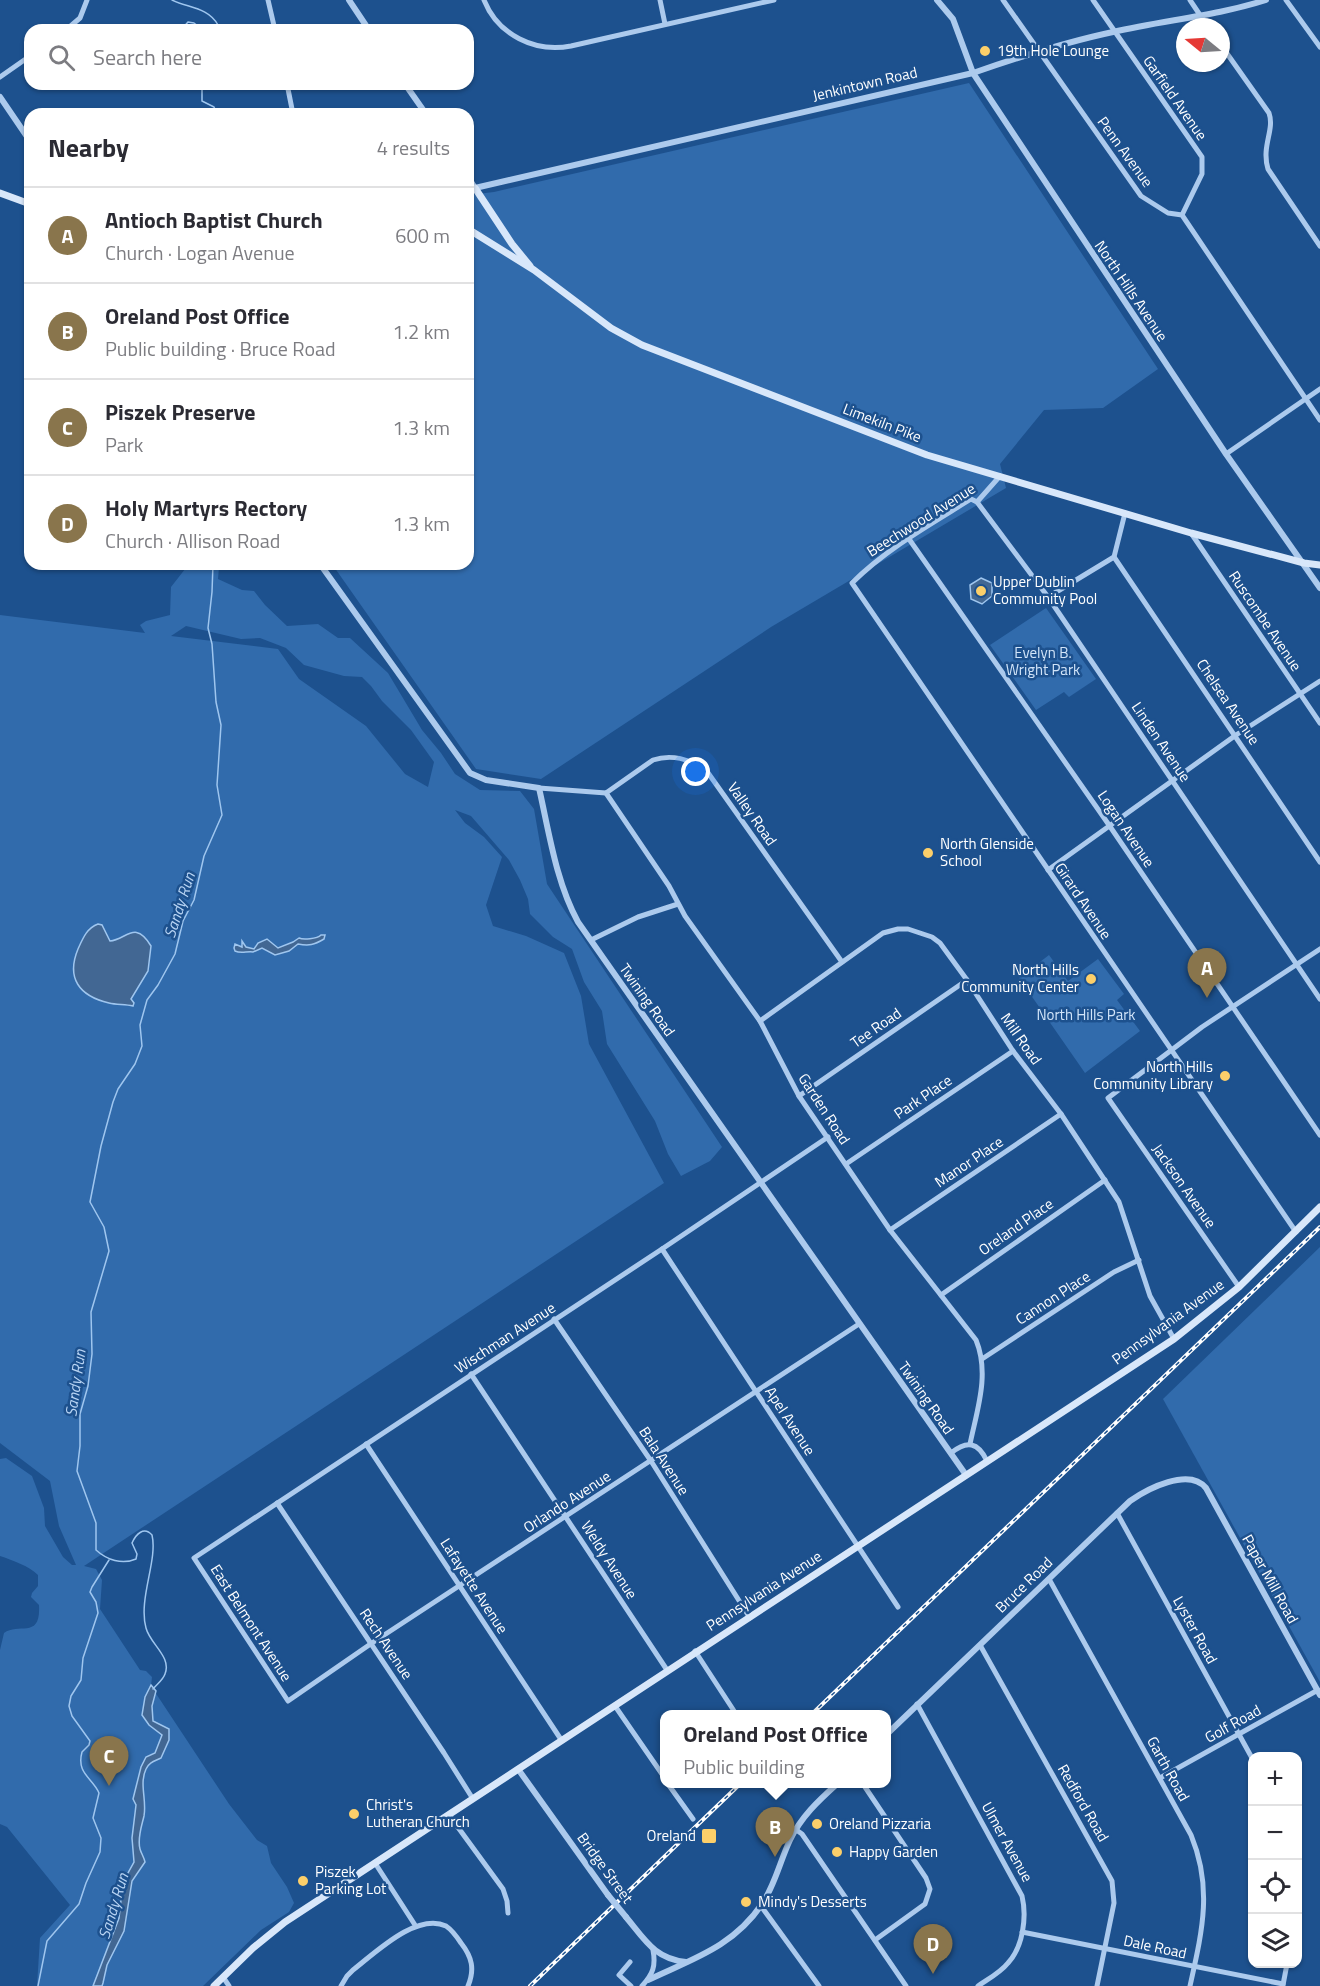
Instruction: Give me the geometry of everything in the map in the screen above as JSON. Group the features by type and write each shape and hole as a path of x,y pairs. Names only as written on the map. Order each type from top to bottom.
{"main road":[{"path":"474,192 534,270"},
{"path":"0,193 24,202"},
{"name":"Limekiln Pike","path":"474,233 534,270 611,328 642,345 888,441 1191,533 1304,563 1320,565"},
{"name":"Pennsylvania Avenue","path":"214,1986 277,1928 1174,1339 1239,1287 1320,1207"}],"street":[{"path":"73,24 80,18 87,0"},
{"path":"268,0 274,24"},
{"path":"349,0 365,24"},
{"path":"484,0 492,15 507,33 522,41 546,48 561,48 774,0"},
{"path":"660,0 665,24"},
{"name":"North Hills Avenue","path":"937,0 953,19 973,73 1226,454 1320,588"},
{"name":"Penn Avenue","path":"1003,0 1141,196 1168,213 1182,215"},
{"name":"Garfield Avenue","path":"1093,0 1202,157 1202,174 1182,215"},
{"path":"1190,0 1201,16"},
{"name":"Jenkintown Road","path":"474,189 973,73 1038,51 1114,31 1241,8 1266,0"},
{"path":"1286,0 1320,47"},
{"path":"1230,58 1269,113 1271,126 1265,154 1268,169 1320,246"},
{"path":"0,77 24,60"},
{"path":"288,90 292,108"},
{"path":"409,90 422,108"},
{"path":"0,98 24,132"},
{"path":"1182,215 1320,420"},
{"path":"1226,454 1320,389"},
{"name":"Beechwood Avenue","path":"852,583 863,572 909,539 971,499 977,502 1000,476"},
{"name":"Linden Avenue","path":"977,502 1048,597 1320,999"},
{"path":"1048,597 1114,557 1125,513"},
{"name":"Ruscombe Avenue","path":"1191,533 1320,723"},
{"name":"Logan Avenue","path":"909,539 1109,825 1320,1135"},
{"name":"Chelsea Avenue","path":"1114,557 1320,862"},
{"path":"324,570 470,773 486,780 538,788 606,793"},
{"name":"Girard Avenue","path":"852,583 1296,1232"},
{"path":"1048,870 1236,735 1320,681"},
{"name":"Valley Road","path":"606,793 653,760 661,757 677,757 700,765 706,770 842,962"},
{"name":"Twining Road","path":"538,788 569,903 591,940 966,1475"},
{"name":"Garden Road","path":"606,793 669,886 678,904 760,1021 799,1096 890,1230 976,1340 982,1359 983,1379 970,1444"},
{"path":"591,940 638,917 678,904"},
{"name":"Mill Road","path":"760,1021 883,933 908,929 923,933 940,943 1013,1051 1061,1114 1119,1202 1150,1296 1174,1339"},
{"path":"1170,1050 1320,948"},
{"name":"Tee Road","path":"799,1096 967,980"},
{"name":"Jackson Avenue","path":"1170,1050 1108,1098 1239,1287"},
{"name":"Park Place","path":"846,1164 1013,1051"},
{"name":"Manor Place","path":"890,1230 1061,1114"},
{"name":"Wischman Avenue","path":"194,1558 662,1250 828,1137"},
{"name":"Oreland Place","path":"941,1295 1105,1180"},
{"name":"Apel Avenue","path":"662,1250 898,1606"},
{"name":"Cannon Place","path":"982,1359 1114,1272 1139,1260"},
{"name":"Bala Avenue","path":"554,1320 651,1461 750,1618"},
{"name":"Orlando Avenue","path":"288,1701 372,1643 859,1324"},
{"name":"Weldy Avenue","path":"471,1374 667,1670"},
{"name":"Lafayette Avenue","path":"366,1444 562,1741"},
{"path":"951,1453 963,1444 970,1444 980,1449 987,1461"},
{"name":"Bruce Road","path":"891,1730 1130,1501 1149,1489 1173,1481 1194,1480"},
{"name":"Paper Mill Road","path":"1194,1480 1202,1483 1206,1488 1319,1692"},
{"name":"Rech Avenue","path":"277,1503 372,1643 473,1799"},
{"name":"Lyster Road","path":"1117,1513 1249,1752"},
{"name":"East Belmont Avenue","path":"194,1558 288,1701"},
{"name":"Garth Road","path":"1049,1579 1191,1835 1203,1876 1205,1911 1190,1986"},
{"name":"Redford Road","path":"980,1645 1112,1881 1114,1903 1097,1986"},
{"path":"695,1652 733,1710"},
{"name":"Golf Road","path":"1160,1778 1319,1692"},
{"name":"Ulmer Avenue","path":"917,1704 1019,1888 1024,1906 1022,1932 1011,1959 998,1972 978,1986"},
{"path":"615,1706 660,1771"},
{"name":"Bridge Street","path":"518,1769 608,1895 653,1950 669,1959 687,1962"},
{"path":"671,1788 693,1819"},
{"path":"648,1980 722,1945 761,1906 795,1829 808,1812 833,1788"},
{"path":"866,1788 926,1878 930,1889 925,1904 875,1940"},
{"path":"449,1815 503,1889 508,1913"},
{"path":"795,1829 802,1834 906,1986"},
{"path":"375,1863 416,1925"},
{"path":"761,1906 819,1986"},
{"path":"341,1986 353,1970 416,1925 434,1923 451,1930 471,1959 472,1976 468,1986"},
{"name":"Dale Road","path":"1022,1932 1283,1985"},
{"path":"642,1986 648,1980 655,1965 653,1950"},
{"path":"630,1962 619,1975 631,1986"},
{"path":"1283,1985 1286,1968"},
{"path":"223,1977 229,1986"}],"green space":[{"path":"969,83 1158,369 1103,408 1044,410 1000,464 1006,488 771,627 541,779 476,769 336,570 474,570 474,194 494,192"},
{"path":"184,570 219,570 218,579 242,590 254,591 287,626 318,624 338,638 350,638 388,673 422,730 455,774 480,790 520,791 534,809 547,884 722,1147 710,1161 681,1176 668,1154 655,1121 607,1044 602,1011 584,982 572,949 553,937 530,914 528,899 509,860 471,816 455,810 465,823 484,837 502,857 486,905 493,926 526,936 564,953 581,996 589,1044 664,1183 84,1566 96,1569 102,1580 100,1609 140,1670 146,1671 152,1677 151,1686 229,1804 257,1840 267,1846 271,1863 287,1887 294,1903 289,1912 261,1930 203,1986 37,1986 40,1938 70,1905 7,1827 0,1824 0,1650 4,1633 28,1628 36,1623 39,1616 39,1605 31,1597 38,1586 38,1575 15,1561 0,1556 0,1459 6,1458 32,1476 44,1508 45,1526 63,1557 72,1565 76,1565 59,1526 50,1481 0,1443 0,615 145,633 140,625 146,621 170,615 171,587","holes":["186,626 241,639 260,638 286,648 304,665 344,676 362,677 411,730 434,762 428,787 405,774 366,726 299,679 278,649 171,636"]},
{"name":"Evelyn B. Wright Park","path":"1046,608 1096,679 1069,697 1064,692 1036,710 990,645"},
{"name":"North Hills Park","path":"1049,955 1068,981 1098,959 1124,994 1117,1000 1140,1031 1085,1073 1019,978"},
{"path":"1320,1247 1320,1682 1163,1399"}],"shaded area":[{"name":"Upper Dublin Community Pool","path":"981,578 992,583 992,596 982,604 971,599 970,585"},
{"path":"98,924 102,925 110,941 135,932 145,938 151,946 148,971 131,999 133,1006 109,1003 90,996 78,984 75,977 75,959 78,949 88,931"},
{"path":"325,935 324,939 317,943 298,944 289,951 275,955 262,948 253,952 242,952 235,951 234,948 235,944 242,947 242,941 246,947 254,949 258,943 267,939 278,948 299,938 310,939"},
{"path":"151,1685 156,1691 152,1706 153,1721 169,1729 169,1740 161,1758 149,1765 144,1775 145,1810 139,1840 145,1862 132,1881 124,1931 107,1965 102,1986 93,1986 119,1918 123,1882 134,1862 132,1838 136,1805 133,1799 141,1767 146,1757 155,1753 162,1735 149,1725 142,1715 145,1697"}],"waterway":[{"name":"Sandy Run","path":"172,0 203,11 217,24"},
{"name":"Sandy Run","path":"186,24 188,22 195,24"},
{"name":"Sandy Run","path":"202,90 202,101 214,108"},
{"name":"Sandy Run","path":"153,1689 165,1674 166,1662 148,1634 144,1617 152,1556 152,1535 146,1531 140,1532 132,1543 137,1554 136,1559 131,1561 115,1560 96,1550 96,1523 77,1471 80,1414 88,1386 92,1354 91,1312 109,1251 104,1227 90,1202 101,1146 113,1102 118,1089 135,1064 142,1046 140,1025 147,1000 175,954 183,921 194,900 204,856 222,815 217,785 221,725 216,702 212,644 208,628 213,570"},
{"path":"38,1986 47,1941 79,1904 100,1852 101,1838 93,1818 99,1793 81,1766 82,1752 90,1741 72,1716 69,1706 71,1696 81,1680 83,1658 98,1613 96,1602 90,1592 109,1560"}],"railway":[{"path":"816,1710 1320,1227"},
{"path":"530,1986 736,1788"}],"place":[{"name":"19th Hole Lounge","path":"985,51"},
{"name":"Upper Dublin Community Pool","path":"981,591"},
{"name":"North Glenside School","path":"928,853"},
{"name":"North Hills Community Center","path":"1091,979"},
{"name":"Antioch Baptist Church","path":"1207,998"},
{"name":"North Hills Community Library","path":"1225,1076"},
{"name":"Piszek Preserve","path":"109,1786"},
{"name":"Christ's Lutheran Church","path":"354,1814"},
{"name":"Oreland Pizzaria","path":"817,1824"},
{"name":"Oreland","path":"709,1836"},
{"name":"Happy Garden","path":"837,1852"},
{"name":"Oreland Post Office","path":"775,1857"},
{"name":"Piszek Parking Lot","path":"303,1881"},
{"name":"Mindy's Desserts","path":"746,1902"},
{"name":"Holy Martyrs Rectory","path":"933,1974"}]}
